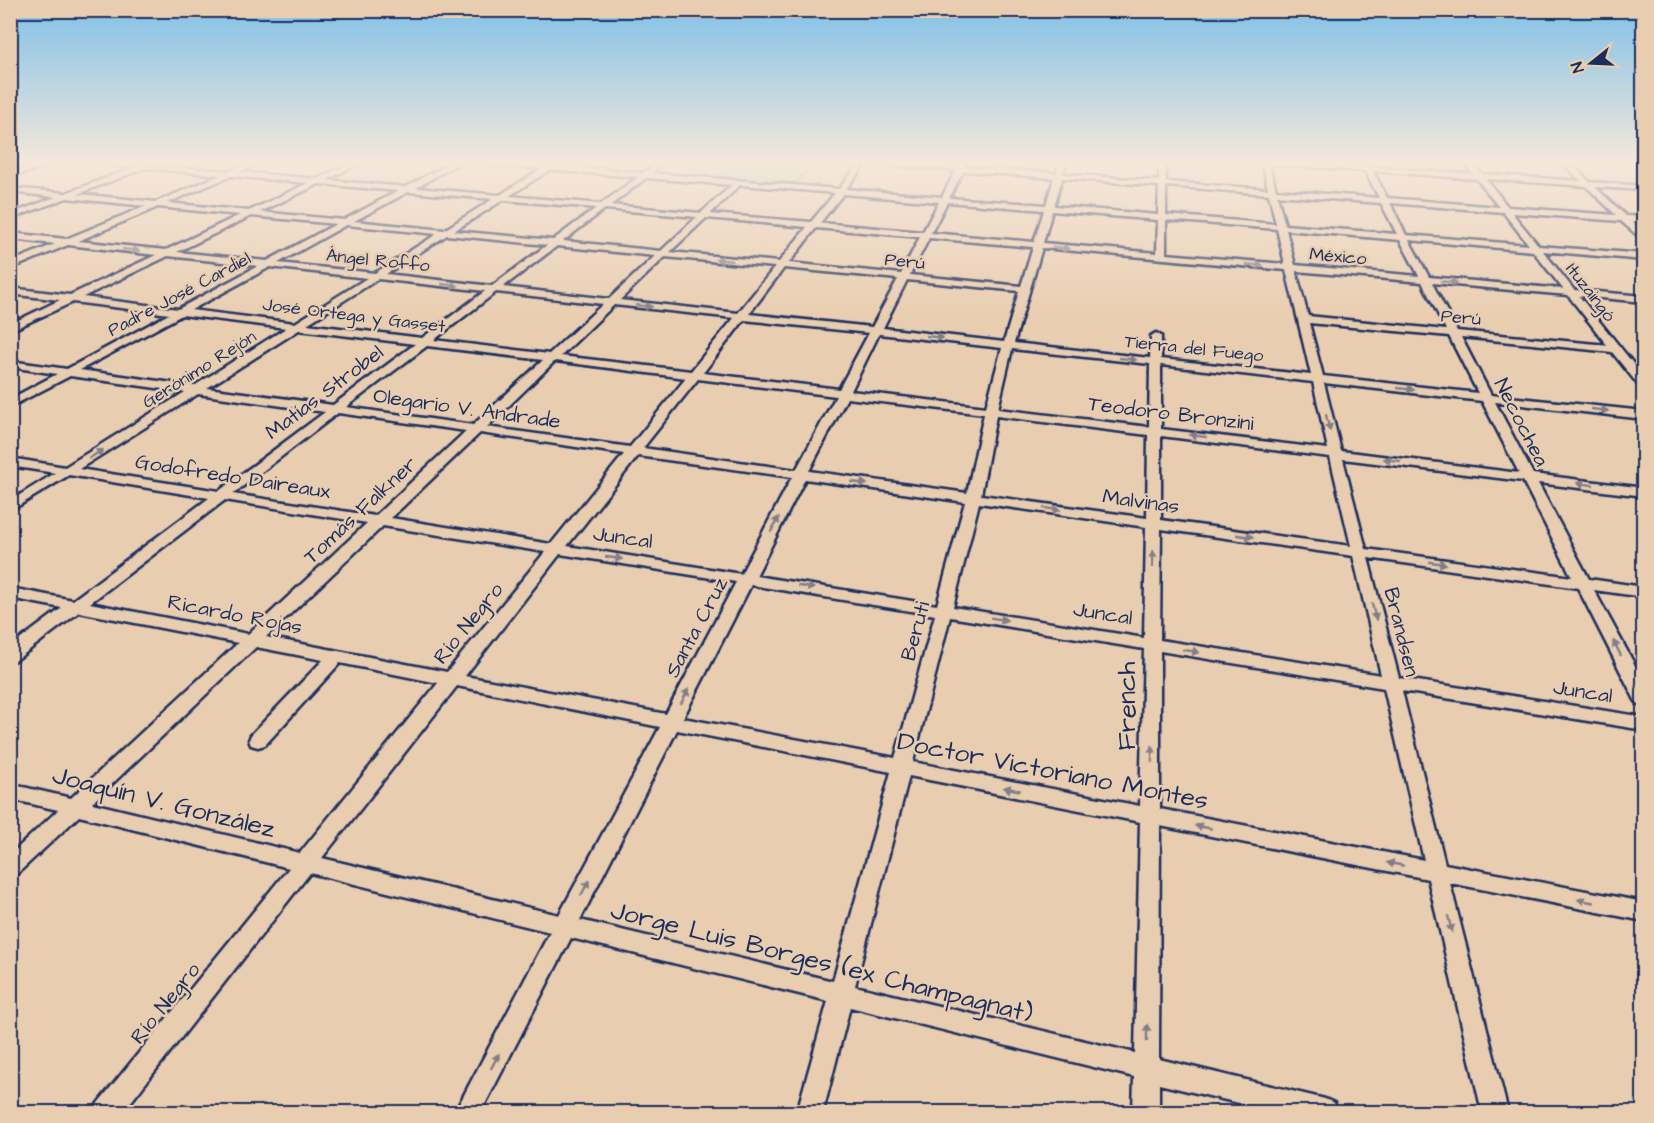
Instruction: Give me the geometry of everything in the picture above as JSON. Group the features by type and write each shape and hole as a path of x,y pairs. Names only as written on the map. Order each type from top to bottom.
{"street":[{"path":"10,266 132,214"},
{"path":"10,328 249,214"},
{"name":"Perú","path":"254,214 1025,289"},
{"name":"Padre José Cardiel","path":"10,404 360,214"},
{"name":"Gerónimo Rejón","path":"10,507 474,214"},
{"name":"Matías Strobel","path":"10,656 593,214"},
{"name":"México","path":"685,214 1644,299"},
{"name":"Río Negro","path":"107,1113 823,214"},
{"name":"Santa Cruz","path":"468,1113 937,214"},
{"name":"Beruti","path":"810,1113 973,498 991,411 1008,345 1047,214"},
{"path":"1129,214 1644,257"},
{"name":"Brandsen","path":"1278,214 1495,1113"},
{"name":"Necochea","path":"1392,214 1644,700"},
{"name":"Ituzaingó","path":"1508,214 1644,385"},
{"path":"1575,214 1644,219"},
{"path":"1619,214 1644,238"},
{"name":"Tomás Falkner","path":"10,868 703,216"},
{"path":"1161,257 1162,217"},
{"name":"Ángel Roffo","path":"10,236 741,317"},
{"name":"José Ortega y Gasset","path":"10,291 693,376"},
{"name":"Tierra del Fuego","path":"741,317 1644,415"},
{"name":"Perú","path":"1303,319 1615,349"},
{"name":"French","path":"1146,1113 1152,817 1156,336"},
{"name":"Olegario V. Andrade","path":"10,364 633,451"},
{"name":"Teodoro Bronzini","path":"693,376 1644,492"},
{"name":"Malvinas","path":"633,451 1644,592"},
{"name":"Godofredo Daireaux","path":"10,462 556,550"},
{"name":"Juncal","path":"556,550 747,578 1644,724"},
{"name":"Ricardo Rojas","path":"10,593 452,680"},
{"path":"258,740 336,657"},
{"name":"Doctor Victoriano Montes","path":"452,680 1644,912"},
{"name":"Joaquín V. González","path":"10,791 305,864"},
{"name":"Jorge Luis Borges (ex Champagnat)","path":"305,864 1325,1113"}]}
